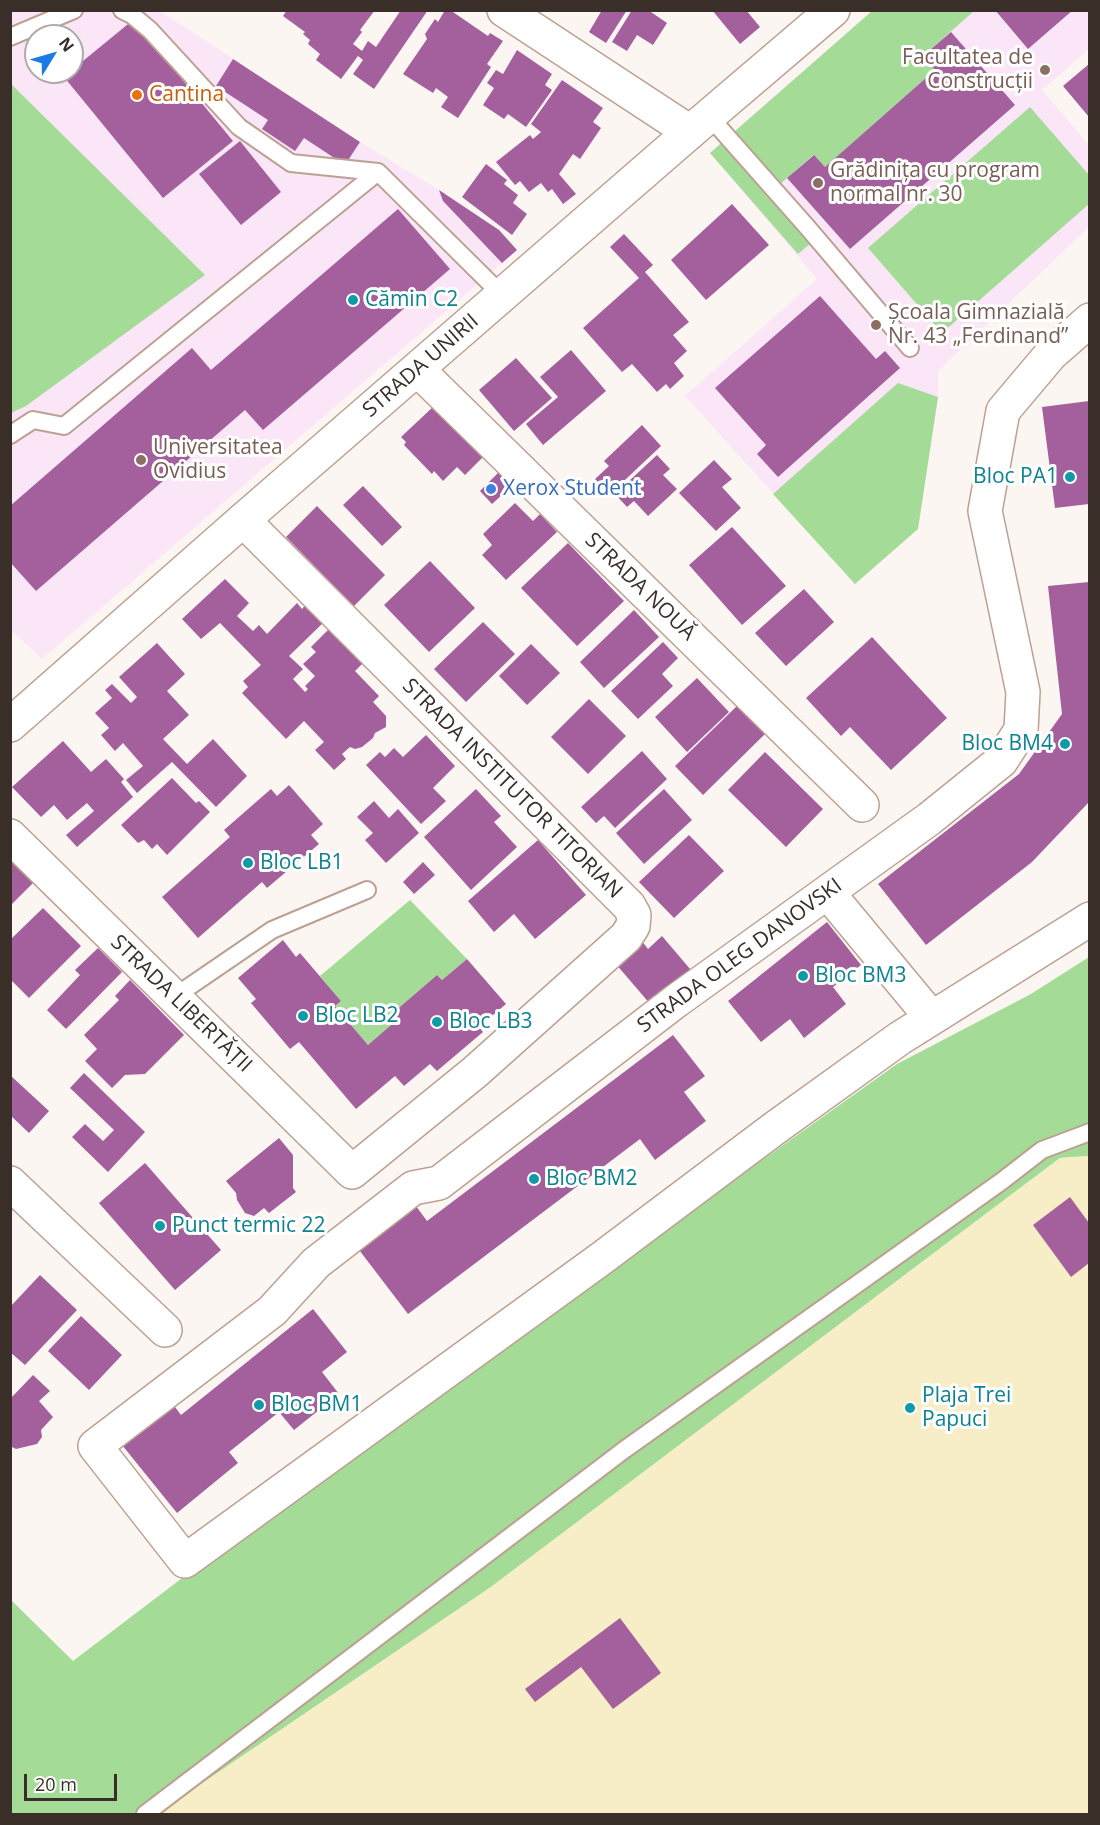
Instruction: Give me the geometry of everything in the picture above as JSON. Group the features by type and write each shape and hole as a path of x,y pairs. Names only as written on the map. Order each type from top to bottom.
{"street":[{"path":"504,10 699,124"},
{"name":"STRADA UNIRII","path":"10,725 243,520 833,10"},
{"name":"STRADA OLEG DANOVSKI","path":"931,1017 774,1128 602,1258 186,1561 95,1446 272,1311 316,1263 413,1188 439,1183 676,1001 930,819 1001,761 1021,730 1023,692 985,511 1003,411 1051,354 1089,320"},
{"name":"STRADA NOUĂ","path":"418,369 862,806"},
{"name":"STRADA INSTITUTOR TITORIAN","path":"243,520 629,906 634,915 633,926 618,944 475,1072 352,1172"},
{"name":"STRADA LIBERTĂȚII","path":"10,836 352,1172"},
{"path":"828,893 931,1017 1089,919"},
{"path":"10,1184 165,1330"}],"lane":[{"path":"10,37 74,10"},
{"path":"122,10 150,30 239,128 291,163 378,172 502,295"},
{"path":"699,124 801,220 910,348"},
{"path":"10,435 33,420 64,426 378,172"},
{"path":"174,997 272,930 367,890"},
{"path":"145,1815 624,1450 1002,1181 1042,1150 1089,1132"}],"shaded area":[{"name":"Universitatea Ovidius","path":"10,11 160,11 499,230 517,250 42,659 10,629"},
{"name":"Școala Gimnazială Nr. 43 „Ferdinand”","path":"872,11 1089,11 1089,49 1042,90 1089,145 1089,227 938,371 938,397 918,529 855,584 685,396 817,279 710,153"}],"green space":[{"path":"872,11 974,11 923,56 935,70 825,167 813,155 770,193 812,242 798,254 710,153"},
{"path":"11,84 205,275 26,406 11,413"},
{"path":"1030,107 1089,175 1089,204 942,333 868,248"},
{"path":"898,383 938,397 918,529 855,584 773,494"},
{"path":"410,900 467,959 442,980 437,975 387,1018 391,1025 368,1045 335,1006 341,1001 320,976"},
{"path":"1089,957 1089,1156 1060,1158 491,1587 157,1814 11,1814 10,1599 73,1661 194,1569 897,1064 1031,994"}],"sand":[{"name":"Plaja Trei Papuci","path":"1089,1156 1089,1814 157,1814 491,1587 1060,1158"}],"building":[{"path":"287,10 375,10 353,44 362,51 368,41 376,47 401,10 428,10 374,89 353,74 363,60 358,56 341,79 316,60 320,54 308,44 310,40 303,34 305,32 283,16"},
{"path":"445,10 450,10 488,36 490,33 503,41 487,64 491,67 458,118 441,107 448,97 436,88 433,93 403,74 427,39 425,34 435,19 438,22"},
{"path":"602,10 627,10 606,43 589,32"},
{"path":"632,10 648,10 667,23 653,45 637,35 627,51 612,42"},
{"path":"712,10 746,10 760,27 740,44"},
{"path":"995,10 1073,10 1028,49"},
{"name":"Cantina","path":"133,20 233,141 163,198 70,84 84,84 84,60"},
{"path":"951,32 1015,105 850,249 787,178 814,155 825,167 935,70 923,56"},
{"path":"517,50 552,74 545,85 552,90 526,127 508,114 504,119 483,105 494,88 487,83 496,70 503,74"},
{"path":"233,59 360,142 345,165 304,138 295,151 262,129 268,120 216,86"},
{"path":"1089,64 1089,117 1063,86"},
{"path":"562,80 603,108 593,122 601,128 580,159 573,154 559,174 576,194 563,204 552,189 548,192 541,183 529,192 520,181 515,185 496,162 530,135 533,139 541,132 531,124"},
{"path":"240,141 281,192 241,225 199,174"},
{"path":"486,164 507,180 504,184 518,195 513,203 527,214 512,235 462,197"},
{"path":"439,190 499,230 517,250 502,263 443,201"},
{"path":"732,204 769,245 706,300 671,260"},
{"path":"398,209 450,269 263,430 245,410 36,591 10,562 10,506 192,348 211,370"},
{"path":"624,234 653,265 645,272 689,322 673,335 687,351 674,363 684,376 670,389 666,384 657,392 632,364 622,372 583,328 639,278 610,247"},
{"path":"820,296 876,359 885,351 900,368 778,477 757,454 766,445 715,388"},
{"path":"571,350 606,391 543,445 526,424 558,397 540,377"},
{"path":"516,358 552,398 514,431 479,390"},
{"name":"Bloc PA1","path":"1089,401 1089,504 1055,508 1042,407"},
{"path":"434,406 483,457 465,475 457,467 443,481 434,471 432,474 404,445 406,442 401,437"},
{"path":"642,425 661,446 609,495 595,479 609,466 604,461"},
{"path":"657,455 670,469 663,475 677,489 648,516 634,501 627,507 615,494"},
{"path":"714,460 732,479 722,487 741,508 716,531 679,493"},
{"path":"499,472 512,486 492,504 480,491"},
{"path":"363,486 402,527 382,546 343,505"},
{"path":"515,503 533,521 540,514 557,532 506,580 482,555 492,545 483,534"},
{"path":"317,506 385,575 354,606 286,537"},
{"path":"732,527 786,586 742,625 689,565"},
{"path":"568,543 624,601 577,646 521,588"},
{"path":"430,561 475,608 429,652 384,605"},
{"path":"225,579 249,603 237,616 253,631 259,625 267,634 297,603 302,609 308,602 326,620 289,656 303,669 293,679 305,692 308,689 305,686 315,676 303,664 316,652 311,647 332,626 366,660 355,671 379,696 373,702 386,716 386,727 375,733 373,738 362,747 355,749 350,747 342,754 346,759 334,770 315,750 324,742 304,721 286,739 242,693 248,687 243,681 261,665 220,623 201,639 182,619"},
{"name":"Bloc BM4","path":"1089,582 1089,802 1032,862 926,945 878,884 1019,774 1062,714 1048,586"},
{"path":"804,589 834,622 786,666 755,633"},
{"path":"634,610 659,637 604,688 580,662"},
{"path":"483,622 515,654 466,702 434,669"},
{"path":"872,637 947,718 891,770 850,727 841,736 806,698"},
{"path":"663,642 678,658 662,674 673,686 638,719 611,691"},
{"path":"157,643 185,674 167,691 189,715 163,739 187,764 213,739 247,776 216,807 172,762 137,793 126,780 143,766 123,743 115,751 101,735 109,728 95,713 112,698 105,690 112,684 131,703 137,697 119,677"},
{"path":"531,644 560,673 527,705 499,676"},
{"path":"697,678 729,712 687,752 655,717"},
{"path":"589,699 626,736 588,774 551,737"},
{"path":"737,706 765,734 703,795 675,766"},
{"path":"426,735 455,766 433,788 446,801 421,824 366,765 380,752 385,757 394,748 403,757"},
{"path":"63,741 91,772 106,759 124,779 121,782 133,797 77,847 66,835 94,811 87,803 67,820 54,805 41,817 12,787"},
{"path":"642,751 667,779 615,828 604,816 596,823 581,807"},
{"path":"765,752 823,809 786,847 728,790"},
{"path":"172,778 196,803 199,801 210,812 167,855 157,844 152,849 144,840 138,843 121,825"},
{"name":"Bloc LB1","path":"289,785 323,824 311,835 319,844 267,888 262,882 198,938 162,897 230,837 224,830 271,789 277,796"},
{"path":"476,789 501,816 494,822 517,847 471,890 424,837"},
{"path":"664,789 692,820 644,864 616,833"},
{"path":"374,801 389,818 398,809 419,833 386,863 365,840 373,833 357,817"},
{"path":"689,835 724,871 674,918 639,882"},
{"path":"538,840 586,895 535,939 514,914 494,932 468,901"},
{"path":"10,859 34,882 10,906"},
{"path":"423,862 435,875 414,894 403,882"},
{"path":"43,908 81,946 29,998 10,979 10,940"},
{"name":"Bloc BM3","path":"827,922 861,965 833,987 846,1004 804,1038 790,1019 761,1042 728,1001"},
{"path":"662,936 696,976 651,1005 615,963 641,940 648,949"},
{"path":"283,940 296,957 300,953 341,1001 335,1006 368,1045 391,1025 387,1018 437,975 442,980 467,959 506,1004 479,1027 483,1032 437,1071 430,1064 404,1086 395,1076 356,1109 299,1042 290,1049 251,1003 256,999 238,978"},
{"path":"98,948 122,972 66,1029 47,1010 80,975 75,970"},
{"path":"130,980 184,1035 145,1074 125,1075 112,1088 85,1061 97,1049 84,1035 119,1000 115,996"},
{"name":"Bloc BM2","path":"673,1035 705,1076 684,1092 706,1121 655,1160 640,1139 408,1314 353,1242 410,1198 427,1221"},
{"path":"84,1073 145,1132 108,1172 72,1137 85,1124 103,1141 114,1130 70,1088"},
{"path":"10,1075 49,1111 29,1133 10,1115"},
{"path":"279,1138 293,1155 293,1188 296,1192 269,1213 264,1208 254,1216 245,1213 237,1200 236,1193 226,1181"},
{"name":"Punct termic 22","path":"145,1163 221,1250 175,1290 99,1203"},
{"path":"1070,1197 1089,1223 1089,1263 1071,1277 1033,1225"},
{"path":"40,1275 77,1310 25,1365 10,1352 10,1307"},
{"name":"Bloc BM1","path":"313,1309 347,1352 322,1372 339,1394 294,1430 279,1412 229,1452 238,1463 177,1513 118,1440 169,1399 181,1415"},
{"path":"81,1316 122,1355 89,1390 48,1351"},
{"path":"33,1375 50,1391 39,1401 53,1417 41,1430 42,1437 37,1444 16,1449 10,1446 10,1399"},
{"path":"620,1618 661,1673 613,1709 581,1667 535,1702 525,1689"}],"place":[{"name":"Facultatea de Construcții","path":"1045,70"},
{"name":"Cantina","path":"137,95"},
{"name":"Grădinița cu program normal nr. 30","path":"818,183"},
{"name":"Cămin C2","path":"353,300"},
{"name":"Școala Gimnazială Nr. 43 „Ferdinand”","path":"876,325"},
{"name":"Universitatea Ovidius","path":"141,460"},
{"name":"Bloc PA1","path":"1070,477"},
{"name":"Xerox Student","path":"491,489"},
{"name":"Bloc BM4","path":"1065,744"},
{"name":"Bloc LB1","path":"248,863"},
{"name":"Bloc BM3","path":"803,976"},
{"name":"Bloc LB2","path":"303,1016"},
{"name":"Bloc LB3","path":"437,1022"},
{"name":"Bloc BM2","path":"534,1179"},
{"name":"Punct termic 22","path":"160,1226"},
{"name":"Bloc BM1","path":"259,1405"},
{"name":"Plaja Trei Papuci","path":"910,1408"}]}
